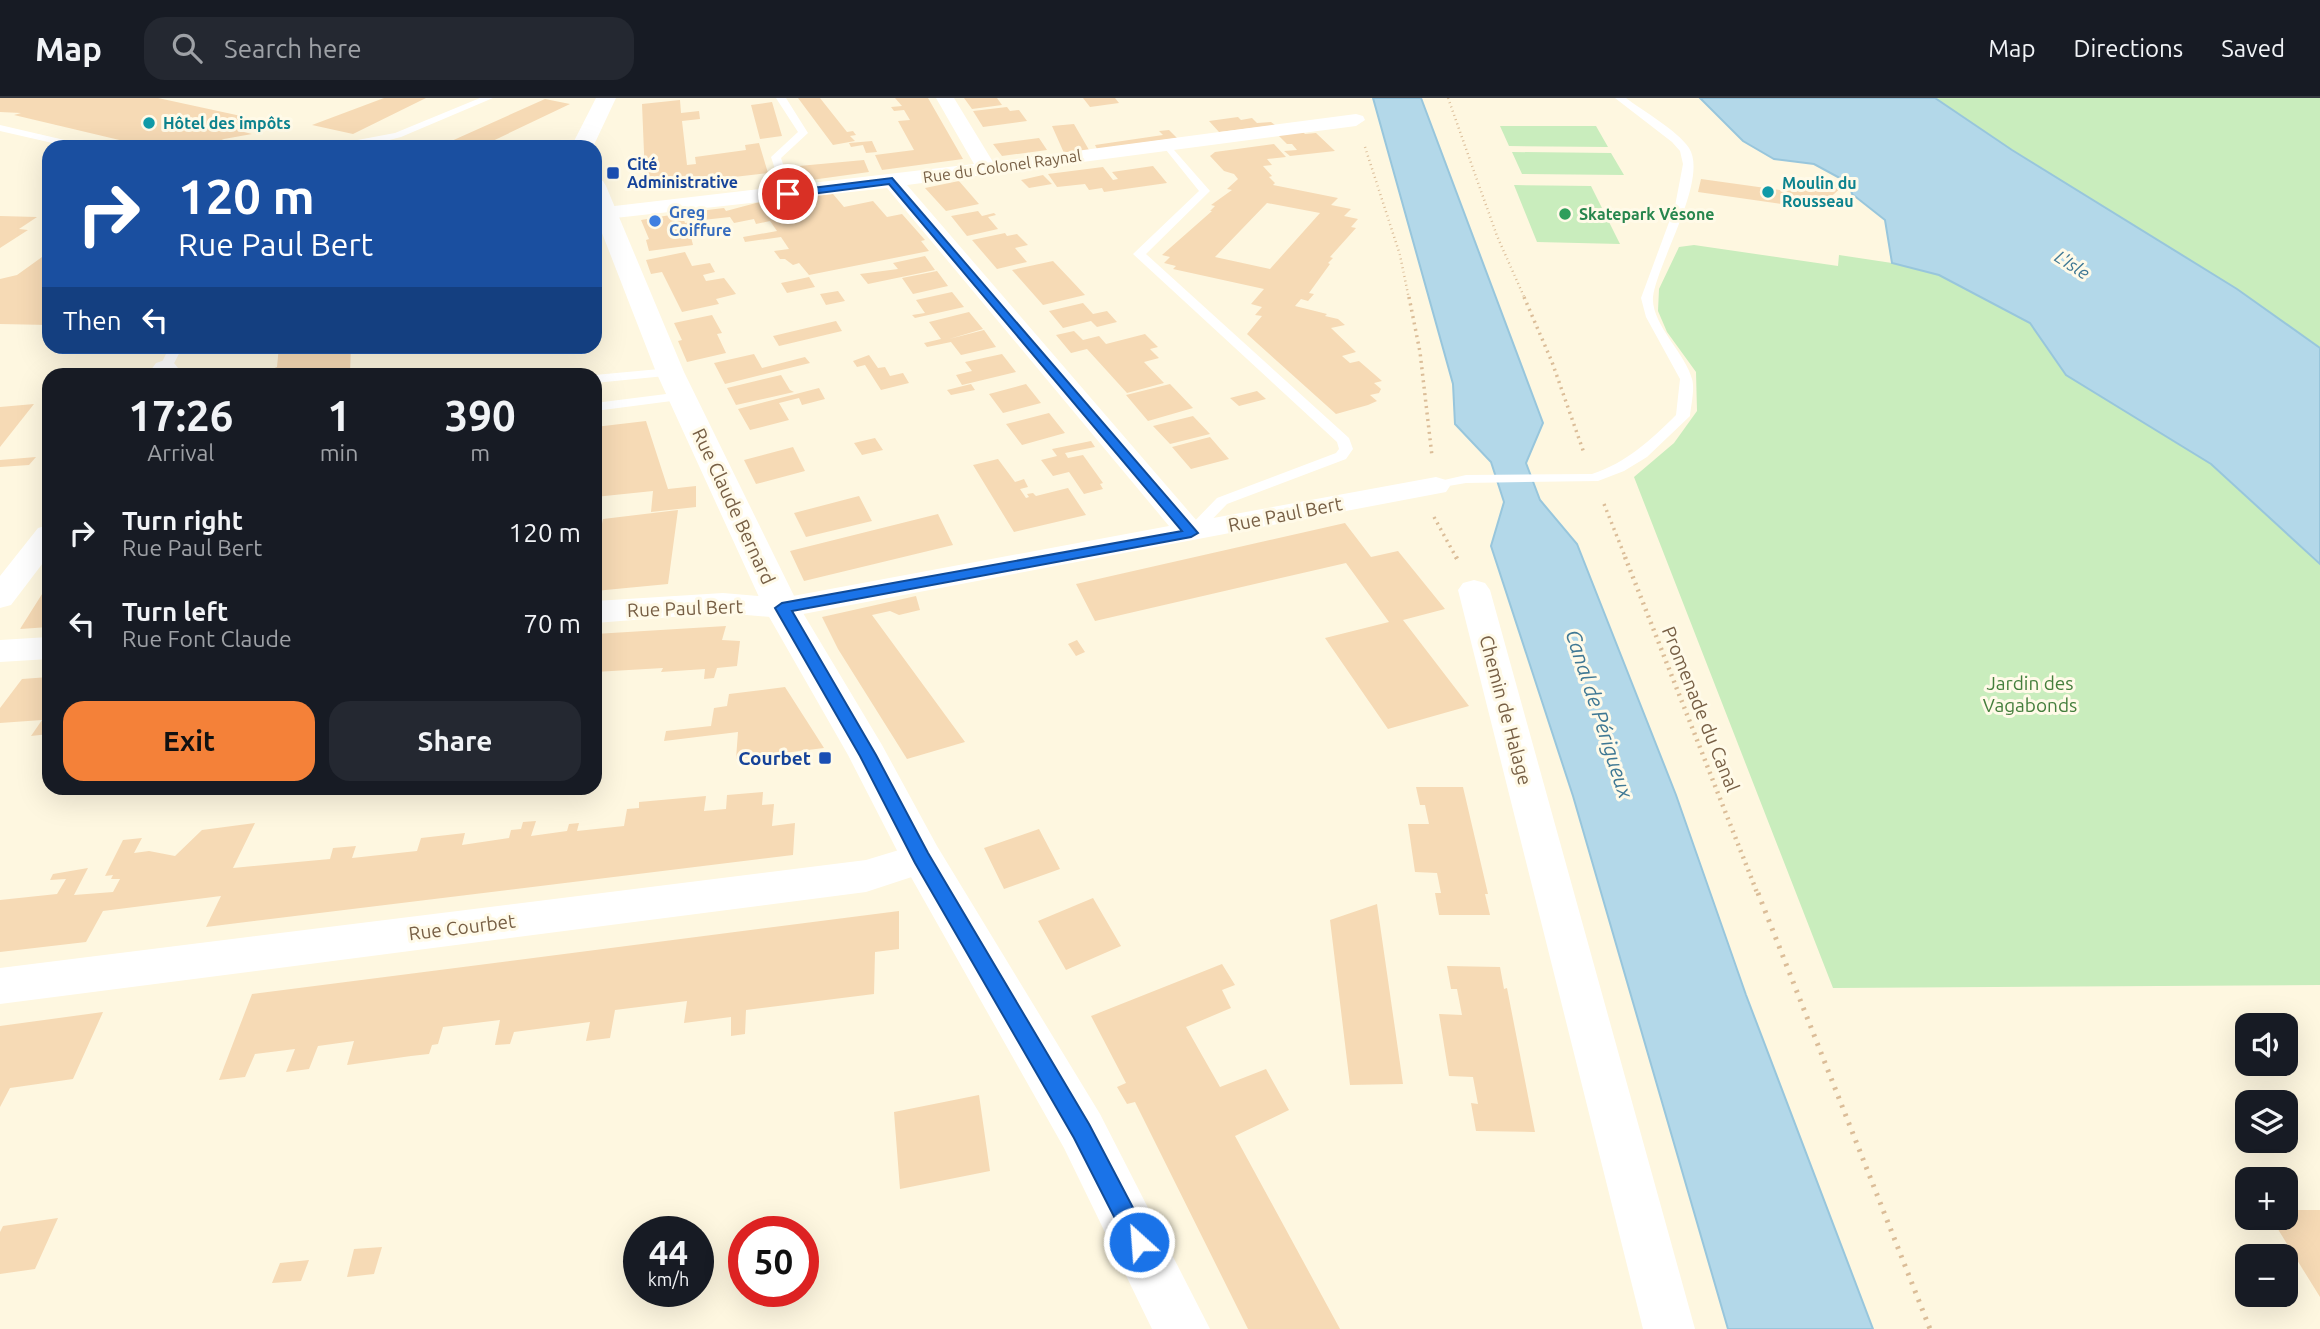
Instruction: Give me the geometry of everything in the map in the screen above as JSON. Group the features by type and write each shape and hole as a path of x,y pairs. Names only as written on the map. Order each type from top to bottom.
{"main road":[{"path":"585,140 606,98"},
{"name":"Rue Claude Bernard","path":"602,205 676,384 782,608 868,755 922,858 1082,1131 1182,1329"}],"street":[{"path":"945,98 986,167"},
{"name":"Rue du Colonel Raynal","path":"602,200 788,194 1356,120"},
{"path":"892,181 1191,533"},
{"name":"Rue Paul Bert","path":"602,612 723,603 782,608 1436,486"},
{"path":"0,598 42,543"},
{"name":"Chemin de Halage","path":"1474,590 1669,1329"},
{"path":"0,651 42,648"},
{"name":"Rue Courbet","path":"0,986 866,876 922,858"}],"lane":[{"path":"378,140 398,135 488,98"},
{"path":"781,98 803,133 776,157 788,194"},
{"path":"1436,486 1466,480 1593,478 1610,474 1650,449 1683,416 1686,379 1652,317 1647,298 1680,206 1688,164 1685,150 1675,140 1620,98"},
{"path":"0,128 52,140"},
{"path":"1167,145 1205,191 1139,254 1343,441 1346,449 1341,456 1222,501 1191,533"},
{"path":"602,379 676,384"},
{"path":"602,405 676,384"}],"path":[{"name":"Promenade du Canal","path":"1448,98 1497,236 1552,362 1593,478 1930,1329"},
{"path":"1356,120 1400,255 1420,352 1436,486 1428,507 1474,590"}],"green space":[{"path":"1935,98 2320,98 2320,348 2237,289 2012,150"},
{"path":"1500,126 1596,126 1608,147 1509,146"},
{"path":"1512,152 1611,153 1624,175 1522,174"},
{"name":"Skatepark Vésone","path":"1514,185 1591,186 1620,244 1537,242"},
{"name":"Jardin des Vagabonds","path":"1694,245 1838,266 1839,255 1892,263 1939,275 2030,323 2066,375 2211,464 2320,564 2320,985 1833,988 1634,477 1674,443 1697,411 1696,372 1667,332 1658,311 1659,289 1679,247"}],"water":[{"name":"Canal de Périgueux","path":"1373,98 1421,98 1543,423 1526,463 1540,500 1577,544 1676,795 1746,995 1873,1329 1728,1329 1573,796 1491,546 1504,502 1491,462 1455,424 1453,384"},
{"name":"L'Isle","path":"1700,98 1935,98 2012,150 2237,289 2320,348 2320,564 2211,464 2066,375 2030,323 1939,275 1892,263 1885,220 1852,194 1849,183 1814,164 1774,159 1743,141"}],"building":[{"name":"Hôtel des impôts","path":"0,98 158,98 264,121 240,131 252,134 222,140 119,140 14,115 21,113 0,112"},
{"path":"384,98 426,98 353,134 312,125"},
{"path":"798,98 820,98 847,132 853,131 856,135 850,136 855,141 833,145"},
{"path":"895,98 928,98 963,159 882,170 875,155 914,150 898,121 910,120 904,110 894,111 891,107 902,106"},
{"path":"964,98 997,98 1002,105 972,109"},
{"path":"1083,98 1115,98 1119,103 1090,107"},
{"path":"545,99 570,104 495,140 454,140"},
{"path":"680,100 681,113 699,111 700,119 682,121 687,165 696,164 695,157 746,150 745,145 759,143 768,173 648,187 648,176 645,177 642,104"},
{"path":"772,102 782,136 760,139 751,105"},
{"path":"1007,107 1010,111 1019,110 1027,121 983,127 973,111"},
{"path":"1238,117 1241,120 1252,118 1257,123 1271,122 1275,125 1219,132 1209,121"},
{"path":"1074,124 1089,150 1064,153 1052,126"},
{"path":"1169,130 1177,138 1097,149 1095,145 1163,135 1159,131"},
{"path":"1301,130 1305,134 1316,133 1335,151 1290,156 1284,151 1297,150 1276,133"},
{"path":"1039,138 1047,150 1002,156 993,144"},
{"path":"872,141 877,152 866,153 863,145 851,147 849,143"},
{"path":"1274,144 1286,157 1267,159 1272,165 1263,166 1272,176 1269,177 1275,183 1273,185 1338,198 1331,205 1351,209 1344,216 1358,219 1351,227 1356,228 1330,257 1333,258 1328,263 1330,264 1309,293 1314,294 1308,301 1301,299 1295,306 1327,314 1325,316 1338,319 1345,325 1331,328 1356,352 1342,356 1350,363 1359,361 1382,381 1374,383 1381,389 1379,393 1370,395 1377,401 1336,414 1247,334 1262,316 1255,315 1262,307 1251,304 1264,289 1173,269 1176,266 1164,263 1170,257 1162,255 1212,211 1215,206 1211,205 1232,190 1227,189 1238,179 1234,174 1224,171 1210,156 1215,152","holes":["1267,203 1320,213 1270,269 1215,257"]},
{"path":"864,160 869,172 804,181 799,166"},
{"path":"1153,166 1167,183 1104,192 1102,188 1089,190 1085,184 1057,187 1048,174 1103,167 1113,180 1118,179 1112,172"},
{"path":"1043,175 1052,184 1029,188 1021,180"},
{"name":"Moulin du Rousseau","path":"1817,176 1844,185 1824,203 1795,206 1698,192 1701,179 1787,191"},
{"path":"959,181 979,204 946,211 925,188"},
{"path":"833,194 844,207 873,201 887,217 902,214 925,240 921,241 929,251 809,275 799,263 793,265 780,259 774,251 789,249 781,237 745,242 743,237 777,231 770,221 756,224 754,219 734,223 730,217 703,220 699,211 724,208 726,211 756,203"},
{"path":"978,211 982,216 994,213 996,215 988,217 998,229 967,236 951,216"},
{"path":"682,213 685,223 691,222 696,233 690,233 693,245 649,251 646,240 649,239 641,220"},
{"path":"0,216 37,217 19,229 28,230 0,248"},
{"path":"1005,233 1007,236 1017,234 1028,245 1015,248 1027,262 997,269 972,240"},
{"path":"685,252 692,266 710,263 715,272 703,275 706,281 724,278 736,294 716,299 719,304 682,312 662,272 651,274 646,260"},
{"path":"925,256 935,270 868,284 860,274 898,269 893,263"},
{"path":"42,257 42,325 0,324 0,279 17,275"},
{"path":"1053,261 1085,295 1043,305 1012,270"},
{"path":"937,271 948,286 913,294 902,278"},
{"path":"809,277 815,287 787,293 781,283"},
{"path":"838,291 845,301 826,305 820,294"},
{"path":"952,292 964,307 915,318 912,315 925,313 916,300"},
{"path":"1083,303 1093,314 1107,311 1117,322 1097,327 1091,321 1063,328 1049,311"},
{"path":"969,312 983,329 949,339 984,330 996,347 961,355 951,342 927,347 924,343 941,339 929,322"},
{"path":"712,315 722,333 717,334 726,353 687,362 678,341 682,340 674,323"},
{"path":"836,321 842,331 779,346 773,336"},
{"path":"1074,331 1083,340 1099,336 1106,344 1145,334 1158,347 1150,349 1159,358 1144,362 1164,383 1127,393 1087,349 1071,353 1056,335"},
{"path":"278,354 351,354 350,368 275,368"},
{"path":"754,354 762,368 805,357 810,363 725,384 714,363"},
{"path":"1002,354 1016,372 962,385 956,375 972,371 965,362"},
{"path":"869,355 878,368 885,367 890,376 903,373 909,383 881,390 865,365 857,367 853,361"},
{"path":"781,375 794,392 736,405 727,388"},
{"path":"971,384 975,390 951,395 947,390"},
{"path":"1026,384 1041,403 1003,413 989,394"},
{"path":"1170,384 1193,408 1148,421 1126,395"},
{"path":"819,388 825,399 802,405 799,398 779,403 789,420 750,430 738,409"},
{"path":"1257,391 1266,399 1239,406 1230,398"},
{"path":"34,404 0,447 0,407"},
{"path":"1049,413 1065,433 1022,445 1006,424"},
{"path":"1193,416 1210,434 1170,444 1153,426"},
{"path":"646,421 668,489 696,486 696,507 651,512 653,491 602,496 602,426"},
{"path":"1210,437 1229,459 1191,469 1172,447"},
{"path":"875,438 883,450 862,455 854,443"},
{"path":"1091,441 1095,447 1065,453 1068,458 1083,455 1103,483 1100,484 1103,489 1084,494 1069,472 1053,476 1041,460 1057,456 1052,449"},
{"path":"793,447 805,471 756,484 744,460"},
{"path":"36,457 29,465 0,467 0,460"},
{"path":"998,459 1015,482 1024,479 1028,487 1020,489 1026,498 1029,497 1027,494 1033,493 1036,496 1068,488 1086,515 1014,532 973,465"},
{"path":"859,496 872,521 806,537 794,513"},
{"path":"678,510 668,584 602,590 603,519"},
{"path":"938,514 953,545 804,581 790,551"},
{"path":"1345,523 1371,557 1398,551 1445,609 1403,620 1469,706 1388,729 1325,638 1389,622 1346,563 1095,621 1076,584"},
{"path":"42,594 42,627 20,629"},
{"path":"916,596 920,610 899,615 890,611 872,615 965,742 907,759 838,649 822,617"},
{"path":"726,626 722,640 740,641 737,666 717,668 714,678 704,679 705,669 602,672 602,634"},
{"path":"1077,640 1085,652 1076,656 1068,644"},
{"path":"42,678 42,720 0,723 0,708 22,679"},
{"path":"785,687 824,748 736,759 738,732 664,741 666,731 711,726 714,708 727,706 729,694"},
{"path":"42,720 42,735 31,736"},
{"path":"1416,787 1463,787 1488,894 1485,894 1490,915 1439,915 1435,893 1441,893 1437,873 1415,872 1408,824 1429,824 1425,805 1420,805"},
{"path":"763,792 762,805 774,804 772,826 795,823 793,855 206,927 221,896 103,911 86,942 0,952 0,900 57,894 66,879 50,880 53,874 88,868 74,895 113,892 120,879 111,879 113,875 105,876 123,840 142,838 134,853 149,851 175,856 202,830 255,823 233,868 330,859 333,848 356,846 352,858 417,851 421,838 465,833 462,845 509,838 511,830 521,829 523,822 536,821 531,836 567,831 569,824 579,823 577,831 624,826 627,809 639,808 639,802 706,796 704,811 726,809 727,795"},
{"path":"1039,829 1060,869 1004,889 984,848"},
{"path":"1093,898 1121,946 1066,970 1038,921"},
{"path":"1377,904 1403,1084 1350,1085 1330,920"},
{"path":"899,911 899,949 875,952 874,994 746,1010 745,1034 731,1036 731,1017 684,1023 687,1001 615,1010 610,1038 586,1041 590,1022 514,1032 510,1044 495,1045 500,1020 443,1027 438,1044 432,1045 429,1054 347,1065 354,1041 318,1046 309,1069 286,1072 295,1049 255,1054 245,1077 219,1080 252,994"},
{"path":"1222,964 1235,985 1222,990 1231,1008 1186,1027 1220,1087 1266,1069 1289,1110 1235,1136 1340,1329 1248,1329 1135,1102 1127,1104 1117,1087 1126,1083 1091,1016"},
{"path":"1447,966 1500,967 1504,989 1507,988 1535,1132 1476,1131 1471,1103 1478,1104 1473,1077 1449,1076 1439,1014 1462,1015 1457,989 1451,989"},
{"path":"103,1012 73,1079 10,1088 0,1107 0,1026"},
{"path":"979,1095 990,1171 900,1189 894,1112"},
{"path":"2298,1210 2320,1210 2320,1297 2298,1262 2298,1244 2287,1244 2278,1230 2298,1230"},
{"path":"58,1218 35,1269 0,1274 0,1232 3,1226"},
{"path":"382,1247 374,1274 347,1277 354,1249"},
{"path":"309,1260 301,1281 272,1283 280,1263"}],"place":[{"name":"Hôtel des impôts","path":"149,123"},
{"name":"Cité Administrative","path":"613,173"},
{"name":"Moulin du Rousseau","path":"1768,192"},
{"name":"Skatepark Vésone","path":"1565,214"},
{"name":"Greg Coiffure","path":"655,221"},
{"name":"Courbet","path":"825,758"}],"route":[{"path":"788,194 892,181 1191,533 782,608 868,755 922,858 1082,1131 1139,1242"}]}
